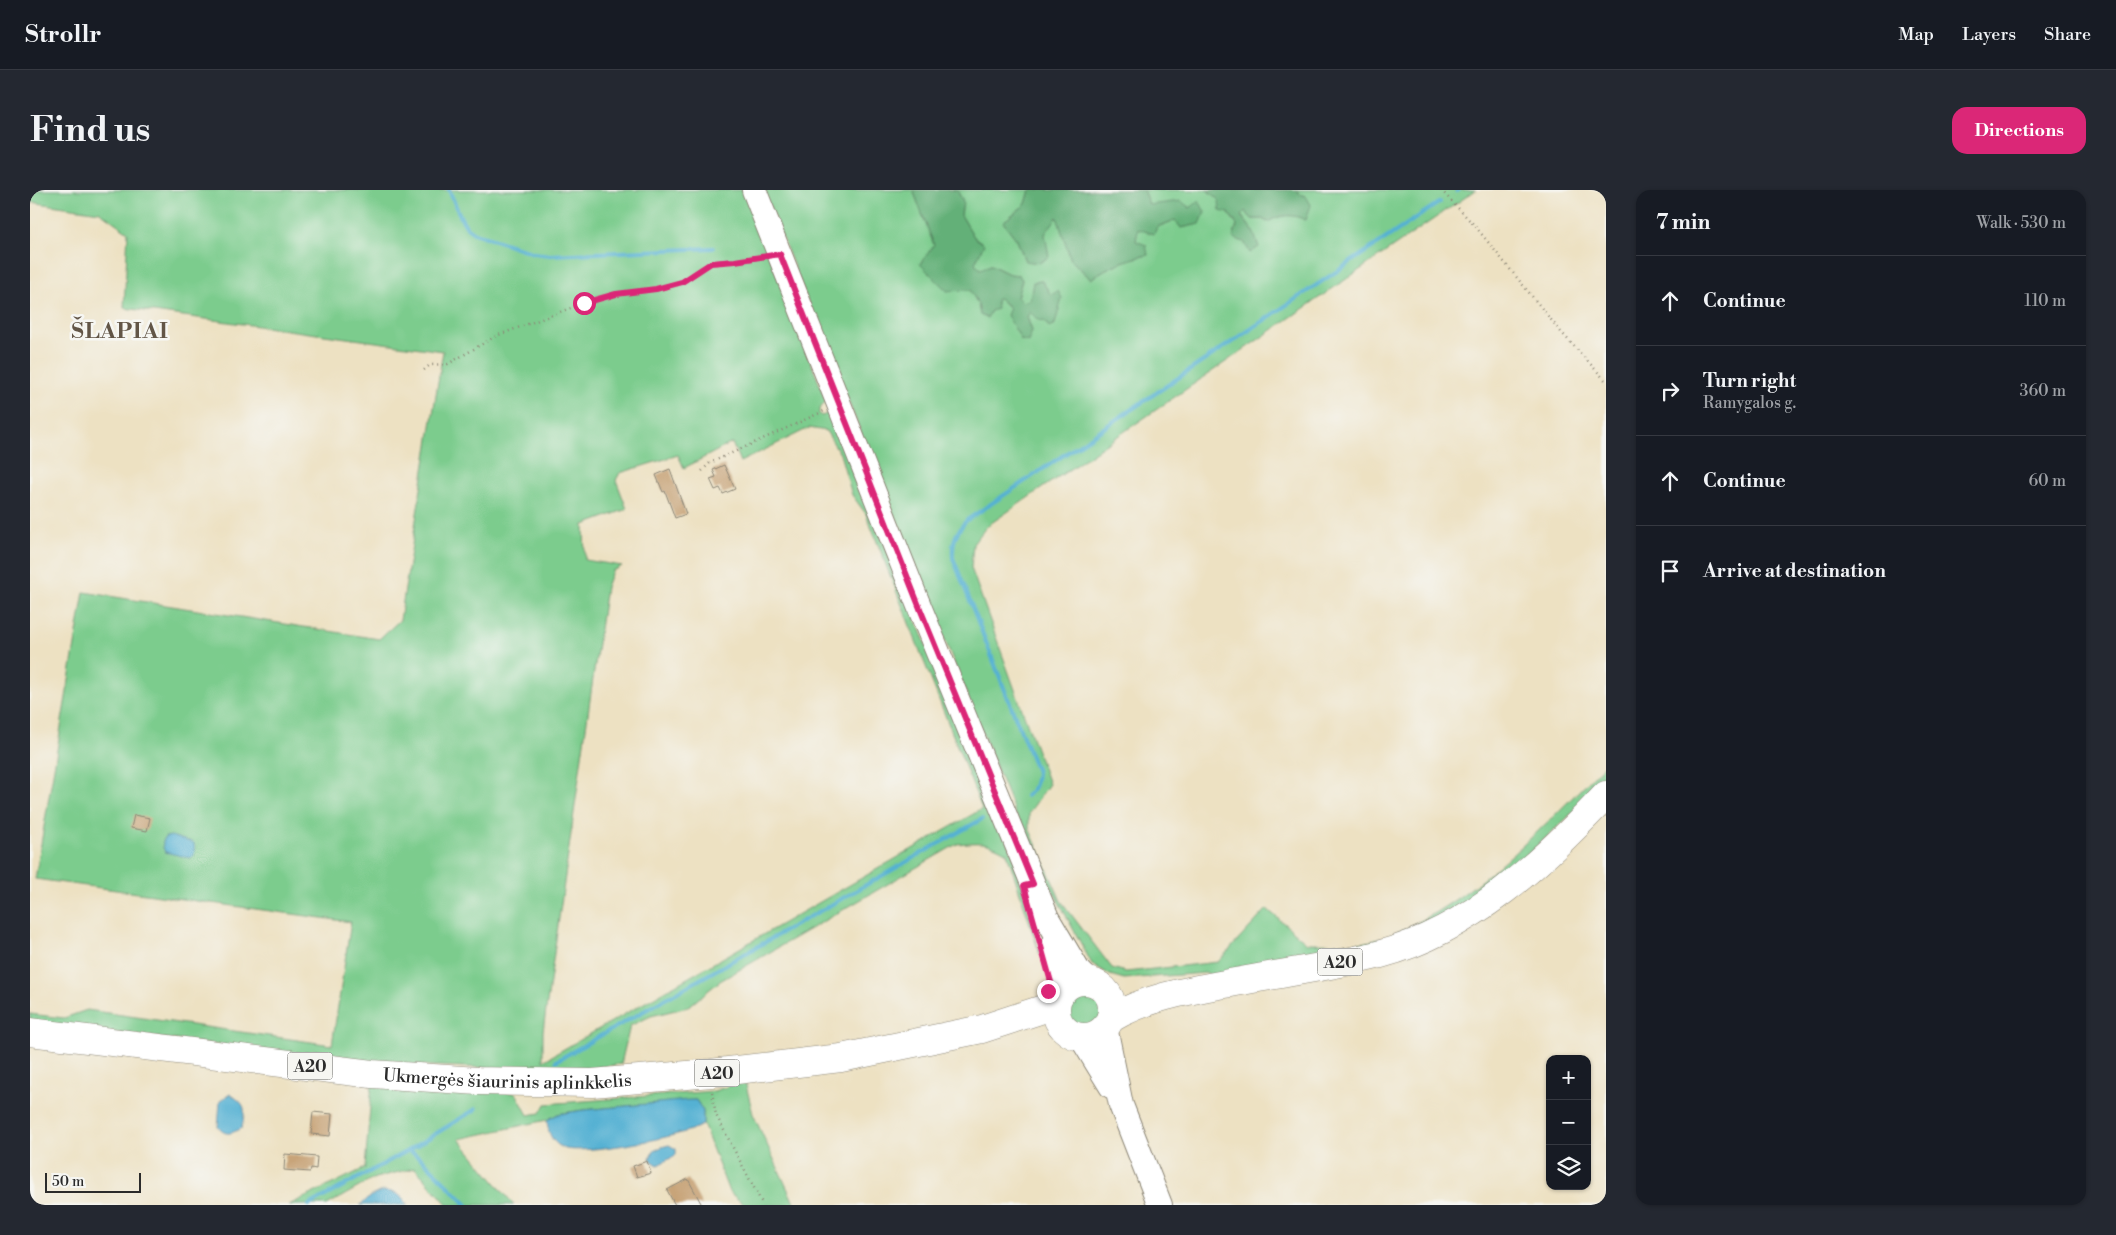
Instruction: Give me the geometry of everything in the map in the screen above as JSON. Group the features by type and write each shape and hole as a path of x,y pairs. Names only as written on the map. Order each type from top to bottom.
{"highway":[{"name":"Ukmergės šiaurinis aplinkkelis","path":"982,1029 1089,1027 1134,1006 1170,994 1381,954 1426,939 1460,920 1496,896 1541,859 1606,795"},
{"name":"A20","path":"1061,994 1075,983 1097,986"},
{"name":"Ukmergės šiaurinis aplinkkelis","path":"1097,986 1133,994 1170,994"},
{"path":"1061,994 1056,1007 1057,1017 1089,1027 1111,1004 1097,986"},
{"name":"Ukmergės šiaurinis aplinkkelis","path":"30,1032 416,1078 518,1083 592,1083 710,1073 841,1058 982,1029 1042,1009 1061,994"}],"main road":[{"path":"754,190 921,611 1048,918 1079,972 1097,986"},
{"path":"1048,918 1061,971 1061,994"},
{"path":"1089,1027 1160,1205"}],"path":[{"path":"1441,190 1475,226 1562,332 1606,381"},
{"path":"424,370 430,365 448,364 496,336 584,303 616,294 656,289 682,282 711,263 780,254"},
{"path":"702,471 710,463 810,418 838,403"},
{"path":"710,1073 713,1105 716,1114 763,1205"}],"green space":[{"path":"30,190 744,190 826,401 819,410 819,414 822,416 830,412 1016,862 1040,955 1007,853 989,844 965,843 957,844 720,981 688,1007 651,1016 630,1026 621,1064 573,1071 384,1064 30,1023 30,1014 64,1018 87,1010 332,1045 351,922 35,879 84,592 379,639 400,620 443,351 124,308 128,232 100,212 30,202","holes":["809,428 826,431 840,454 852,495 866,514 982,809 543,1061 543,1031 606,587 612,571 622,566 585,560 584,525 627,509 616,480 620,473 678,455 684,468 732,443 740,462"]},
{"path":"763,190 913,190 934,245 920,264 970,290 978,304 980,315 987,318 995,300 999,298 1032,331 1027,317 1030,312 1044,321 1049,327 1055,324 1051,295 1042,281 1034,282 1030,300 1023,302 1017,297 1022,280 1019,275 1009,274 991,265 980,270 975,263 974,237 961,215 963,202 957,190 1030,190 1026,204 1003,222 1017,240 1025,261 1057,216 1071,260 1091,279 1104,270 1118,264 1148,255 1136,241 1138,228 1157,227 1176,220 1181,228 1199,224 1205,212 1190,208 1149,205 1143,190 1207,190 1219,200 1237,225 1234,232 1253,231 1241,215 1245,211 1252,219 1262,219 1268,222 1286,215 1296,216 1305,220 1297,190 1476,190 987,526 973,544 971,568 1049,784 1029,813 1029,828 1061,901 1112,968 1126,972 1218,962 1267,909 1307,943 1372,941 1404,929 1436,912 1468,891 1498,867 1528,841 1606,763 1606,782 1483,896 1400,940 1214,977 1207,973 1124,979 1110,975 1092,964 1027,843"},
{"path":"913,190 957,190 963,202 961,215 974,237 984,244 975,263 980,269 991,265 1009,274 1019,275 1022,280 1017,297 1023,302 1030,300 1033,282 1042,281 1051,295 1058,291 1062,298 1055,324 1049,327 1044,321 1038,320 1030,312 1027,317 1032,331 1028,342 1021,340 1007,315 1010,308 999,298 996,300 997,309 991,311 987,318 980,315 978,304 970,290 947,291 920,264 934,245"},
{"path":"1030,190 1143,190 1149,205 1181,201 1190,208 1199,201 1205,212 1200,224 1181,228 1175,220 1157,227 1154,234 1138,229 1136,241 1146,245 1148,255 1118,264 1104,270 1091,279 1071,260 1057,217 1045,234 1049,257 1039,263 1025,261 1017,240 1003,222 1026,204"},
{"path":"1207,190 1297,190 1299,194 1306,196 1311,205 1306,220 1287,216 1277,217 1268,222 1262,219 1252,219 1245,211 1241,216 1253,231 1259,247 1250,253 1244,242 1233,238 1237,225 1229,213 1220,211 1219,200"},
{"path":"1084,991 1091,992 1097,996 1101,1002 1101,1016 1097,1022 1091,1026 1084,1027 1077,1026 1071,1022 1067,1016 1066,1009 1067,1002 1071,996 1077,992"},
{"path":"745,1081 753,1114 795,1205 745,1205 729,1192 703,1124 703,1111 696,1100 558,1114 547,1120 459,1139 514,1205 448,1205 415,1168 375,1178 327,1205 289,1205 365,1168 372,1083 516,1093 528,1115 540,1113 545,1104 714,1091"}],"water":[{"path":"171,836 194,843 195,852 190,858 165,852 163,848 164,839"},
{"path":"230,1094 244,1108 244,1116 242,1128 232,1133 226,1133 218,1127 220,1101"},
{"path":"696,1100 703,1111 703,1124 694,1129 657,1139 611,1147 573,1150 563,1148 556,1143 548,1129 547,1120 558,1114"},
{"path":"669,1145 676,1149 676,1155 658,1165 652,1161 650,1158 655,1150"},
{"path":"383,1191 398,1194 407,1205 360,1205 373,1195"}],"building":[{"path":"724,465 735,489 723,494 720,488 715,490 710,479 716,477 713,470"},
{"path":"670,469 686,514 675,518 665,491 663,492 656,475"},
{"path":"134,815 150,818 147,831 131,828"},
{"path":"313,1112 332,1114 330,1136 311,1134"},
{"path":"285,1154 317,1157 316,1169 311,1168 310,1172 284,1170"},
{"path":"647,1161 651,1173 637,1177 633,1166"},
{"path":"688,1179 702,1205 675,1205 667,1190"}],"waterway":[{"path":"449,190 467,228 474,233 534,253 550,255 713,248"},
{"path":"1026,796 1034,785 1037,772 953,558 954,542 960,529 967,520 1440,202"},
{"path":"556,1061 982,819"},
{"path":"309,1205 409,1150 476,1109"},
{"path":"409,1150 423,1160 467,1205"}],"district":[{"name":"ŠLAPIAI","path":"120,330"}],"route":[{"path":"584,303 616,294 656,289 682,282 711,263 780,254 921,611 1033,884 1024,886 1051,982 1048,991"}]}
